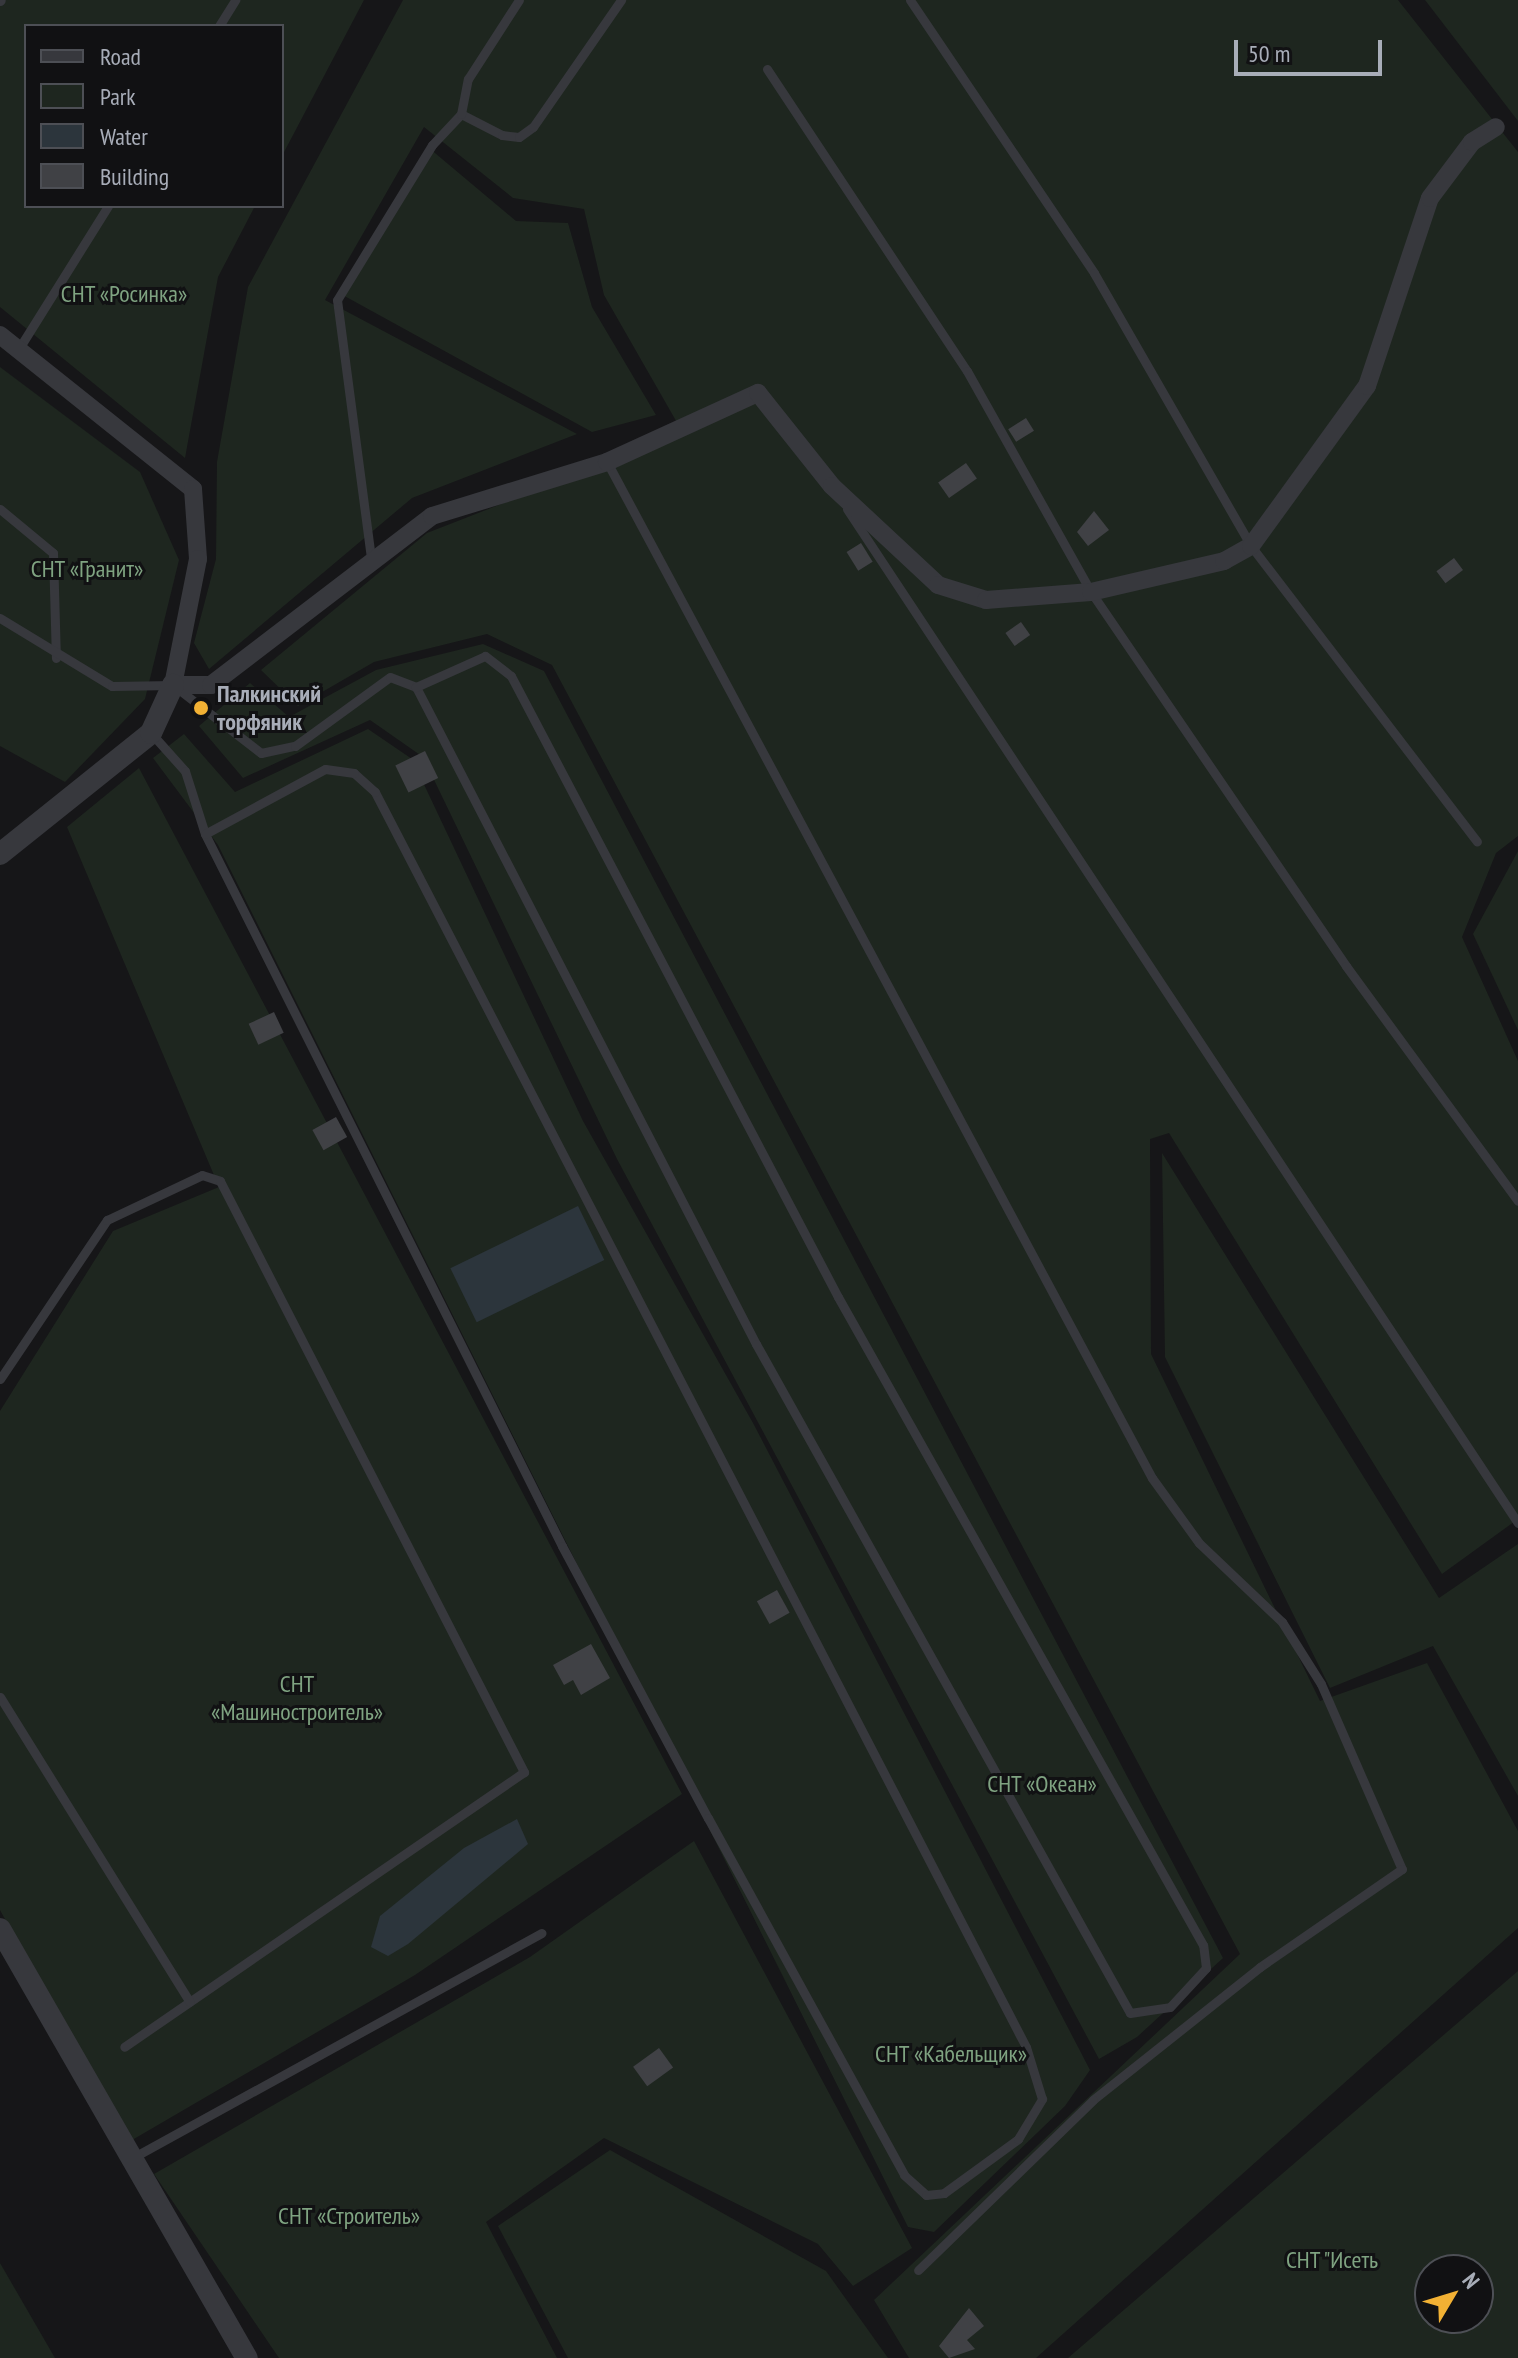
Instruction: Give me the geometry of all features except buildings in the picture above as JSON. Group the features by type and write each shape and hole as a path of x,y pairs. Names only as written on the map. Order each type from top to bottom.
{"street":[{"path":"173,685 211,685 371,558 432,516 607,462 758,393 832,486 938,585 986,600 1091,592 1224,561 1251,546 1367,386 1430,198 1472,142 1496,127"},
{"path":"0,335 193,489 198,559 173,685 151,733 0,854"},
{"path":"0,1929 247,2358"}],"lane":[{"path":"220,24 235,0"},
{"path":"371,558 337,300 432,145 461,114 468,79 519,0"},
{"path":"461,114 502,135 526,132 621,0"},
{"path":"910,0 1094,273 1251,546 1477,842"},
{"path":"767,69 967,371 1091,592 1346,966 1518,1201"},
{"path":"18,350 107,208"},
{"path":"607,462 1152,1478 1199,1543 1282,1622 1314,1671 1402,1869 1260,1967 1093,2100 918,2270"},
{"path":"832,486 1518,1523"},
{"path":"0,509 53,553 56,658"},
{"path":"0,618 56,658 112,686 173,685 261,753 295,746 390,677 416,687 756,1344 1130,2013 1170,2007 1206,1968 1203,1945 838,1297 511,676 485,656 416,687"},
{"path":"151,733 185,771 205,834 562,1546 715,1832 904,2175 926,2195 944,2193 1018,2139 1042,2099 1026,2047 375,792 354,773 325,769 205,834"},
{"path":"0,1379 107,1220 202,1175 220,1181 524,1772 124,2047"},
{"path":"0,1697 190,2002"},
{"path":"131,2158 542,1933"}],"green space":[{"name":"СНТ «Росинка»","path":"0,0 364,0 284,152 284,24 24,24 24,208 254,208 218,277 185,458 0,307"},
{"path":"403,0 1398,0 1518,152 1518,836 1496,853 1462,937 1518,1061 1518,1519 1442,1574 1169,1133 1150,1139 1151,1354 1320,1701 1427,1663 1518,1831 1518,1928 1036,2358 909,2358 874,2300 1240,1954 552,665 487,634 374,662 298,706 261,670 427,533 683,433 604,295 584,209 513,198 424,127 325,300 577,434 412,498 209,669 194,643 216,559 217,462 248,287"},
{"path":"1425,0 1518,0 1518,121"},
{"path":"429,148 516,221 568,223 592,307 656,415 592,432 339,293"},
{"name":"СНТ «Гранит»","path":"0,367 140,472 179,560 145,699 65,782 0,746"},
{"name":"СНТ «Океан»","path":"483,644 544,671 1223,1958 1137,2037 1099,2059 617,1159 423,757 370,720 243,778 199,726 250,683 289,717 376,670"},
{"name":"СНТ «Кабельщик»","path":"368,729 412,759 583,1121 753,1423 1090,2070 1065,2106 934,2232 908,2227 218,845 153,758 184,734 235,792"},
{"name":"СНТ «Машиностроитель»","path":"139,768 682,1794 415,1975 127,2143 0,1910 0,1411 113,1231 219,1187 67,827"},
{"path":"1518,851 1518,1030 1473,934"},
{"path":"1162,1153 1439,1598 1518,1544 1518,1796 1433,1646 1330,1688 1165,1357"},
{"name":"СНТ «Строитель»","path":"694,1841 912,2248 853,2286 818,2244 604,2138 486,2222 557,2358 279,2358 154,2174 530,1957"},
{"name":"СНТ \"Исеть","path":"1518,1971 1518,2358 1068,2358"},
{"path":"610,2150 826,2271 888,2358 568,2358 498,2226"},
{"path":"0,2263 55,2358 0,2358"}],"water":[{"path":"578,1206 604,1260 477,1322 450,1268"},
{"path":"517,1819 528,1844 408,1944 388,1956 371,1947 380,1916 464,1848"}],"place":[{"name":"Палкинский торфяник","path":"201,708"}]}
